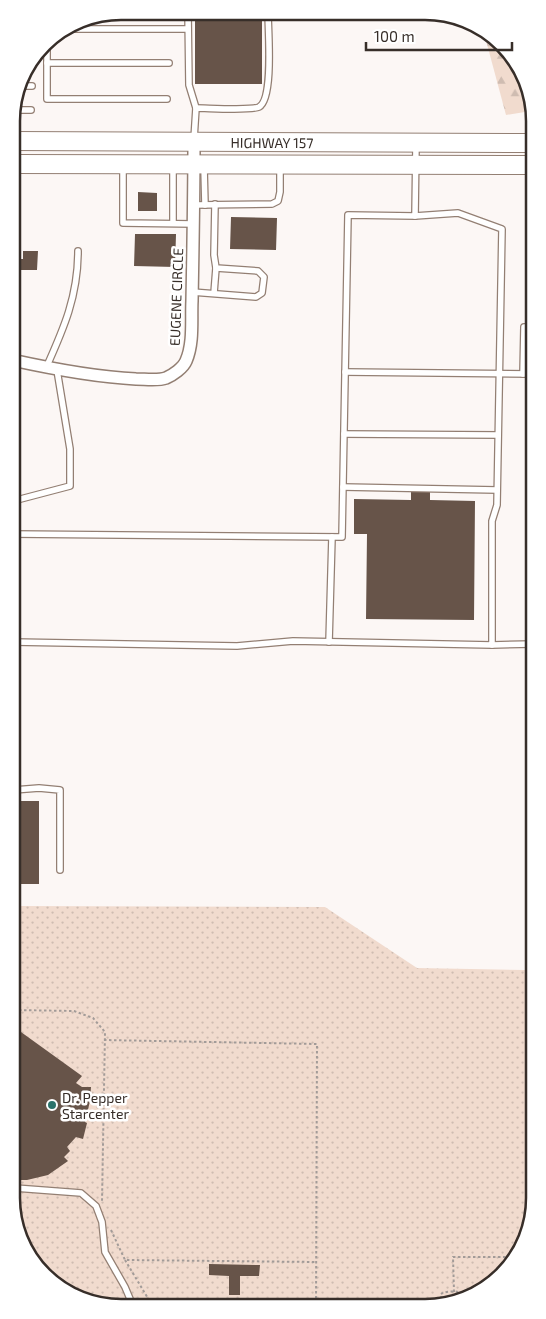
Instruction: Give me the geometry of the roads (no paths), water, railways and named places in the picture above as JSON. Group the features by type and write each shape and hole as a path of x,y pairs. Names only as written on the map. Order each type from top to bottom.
{"main road":[{"name":"HIGHWAY 157","path":"20,141 526,143"},
{"name":"HIGHWAY 157","path":"20,164 174,166 526,165"}],"street":[{"name":"EUGENE CIRCLE","path":"20,362 52,369 120,378 166,378 186,363 190,351 194,224 200,205 199,166 194,141"}],"lane":[{"path":"188,20 189,85 196,108 194,141"},
{"path":"196,108 248,109 259,107 265,100 268,88 269,66 268,20"},
{"path":"79,29 188,29"},
{"path":"47,52 47,99 168,99"},
{"path":"47,63 169,63"},
{"path":"26,86 32,86"},
{"path":"21,110 31,110"},
{"path":"415,216 416,142"},
{"path":"123,165 123,223 194,224"},
{"path":"200,205 272,204 278,201 280,165"},
{"path":"173,223 174,166"},
{"path":"214,293 216,268 214,255 215,204"},
{"path":"20,534 342,537 348,215 415,216 458,213 502,229 497,490 492,521 492,645"},
{"path":"20,499 70,486 70,450 52,369 67,322 78,274 78,251"},
{"path":"192,292 256,296 262,293 264,277 258,271 216,268"},
{"path":"345,372 523,374 524,327 526,327"},
{"path":"344,434 498,435"},
{"path":"343,486 497,490"},
{"path":"329,642 332,537"},
{"path":"20,642 237,646 292,641 526,644"},
{"path":"20,790 39,788 60,790 60,870"},
{"path":"20,1188 81,1193 96,1206 102,1222 105,1252 125,1287 129,1299"}],"place":[{"name":"Dr. Pepper Starcenter","path":"52,1105"}]}
